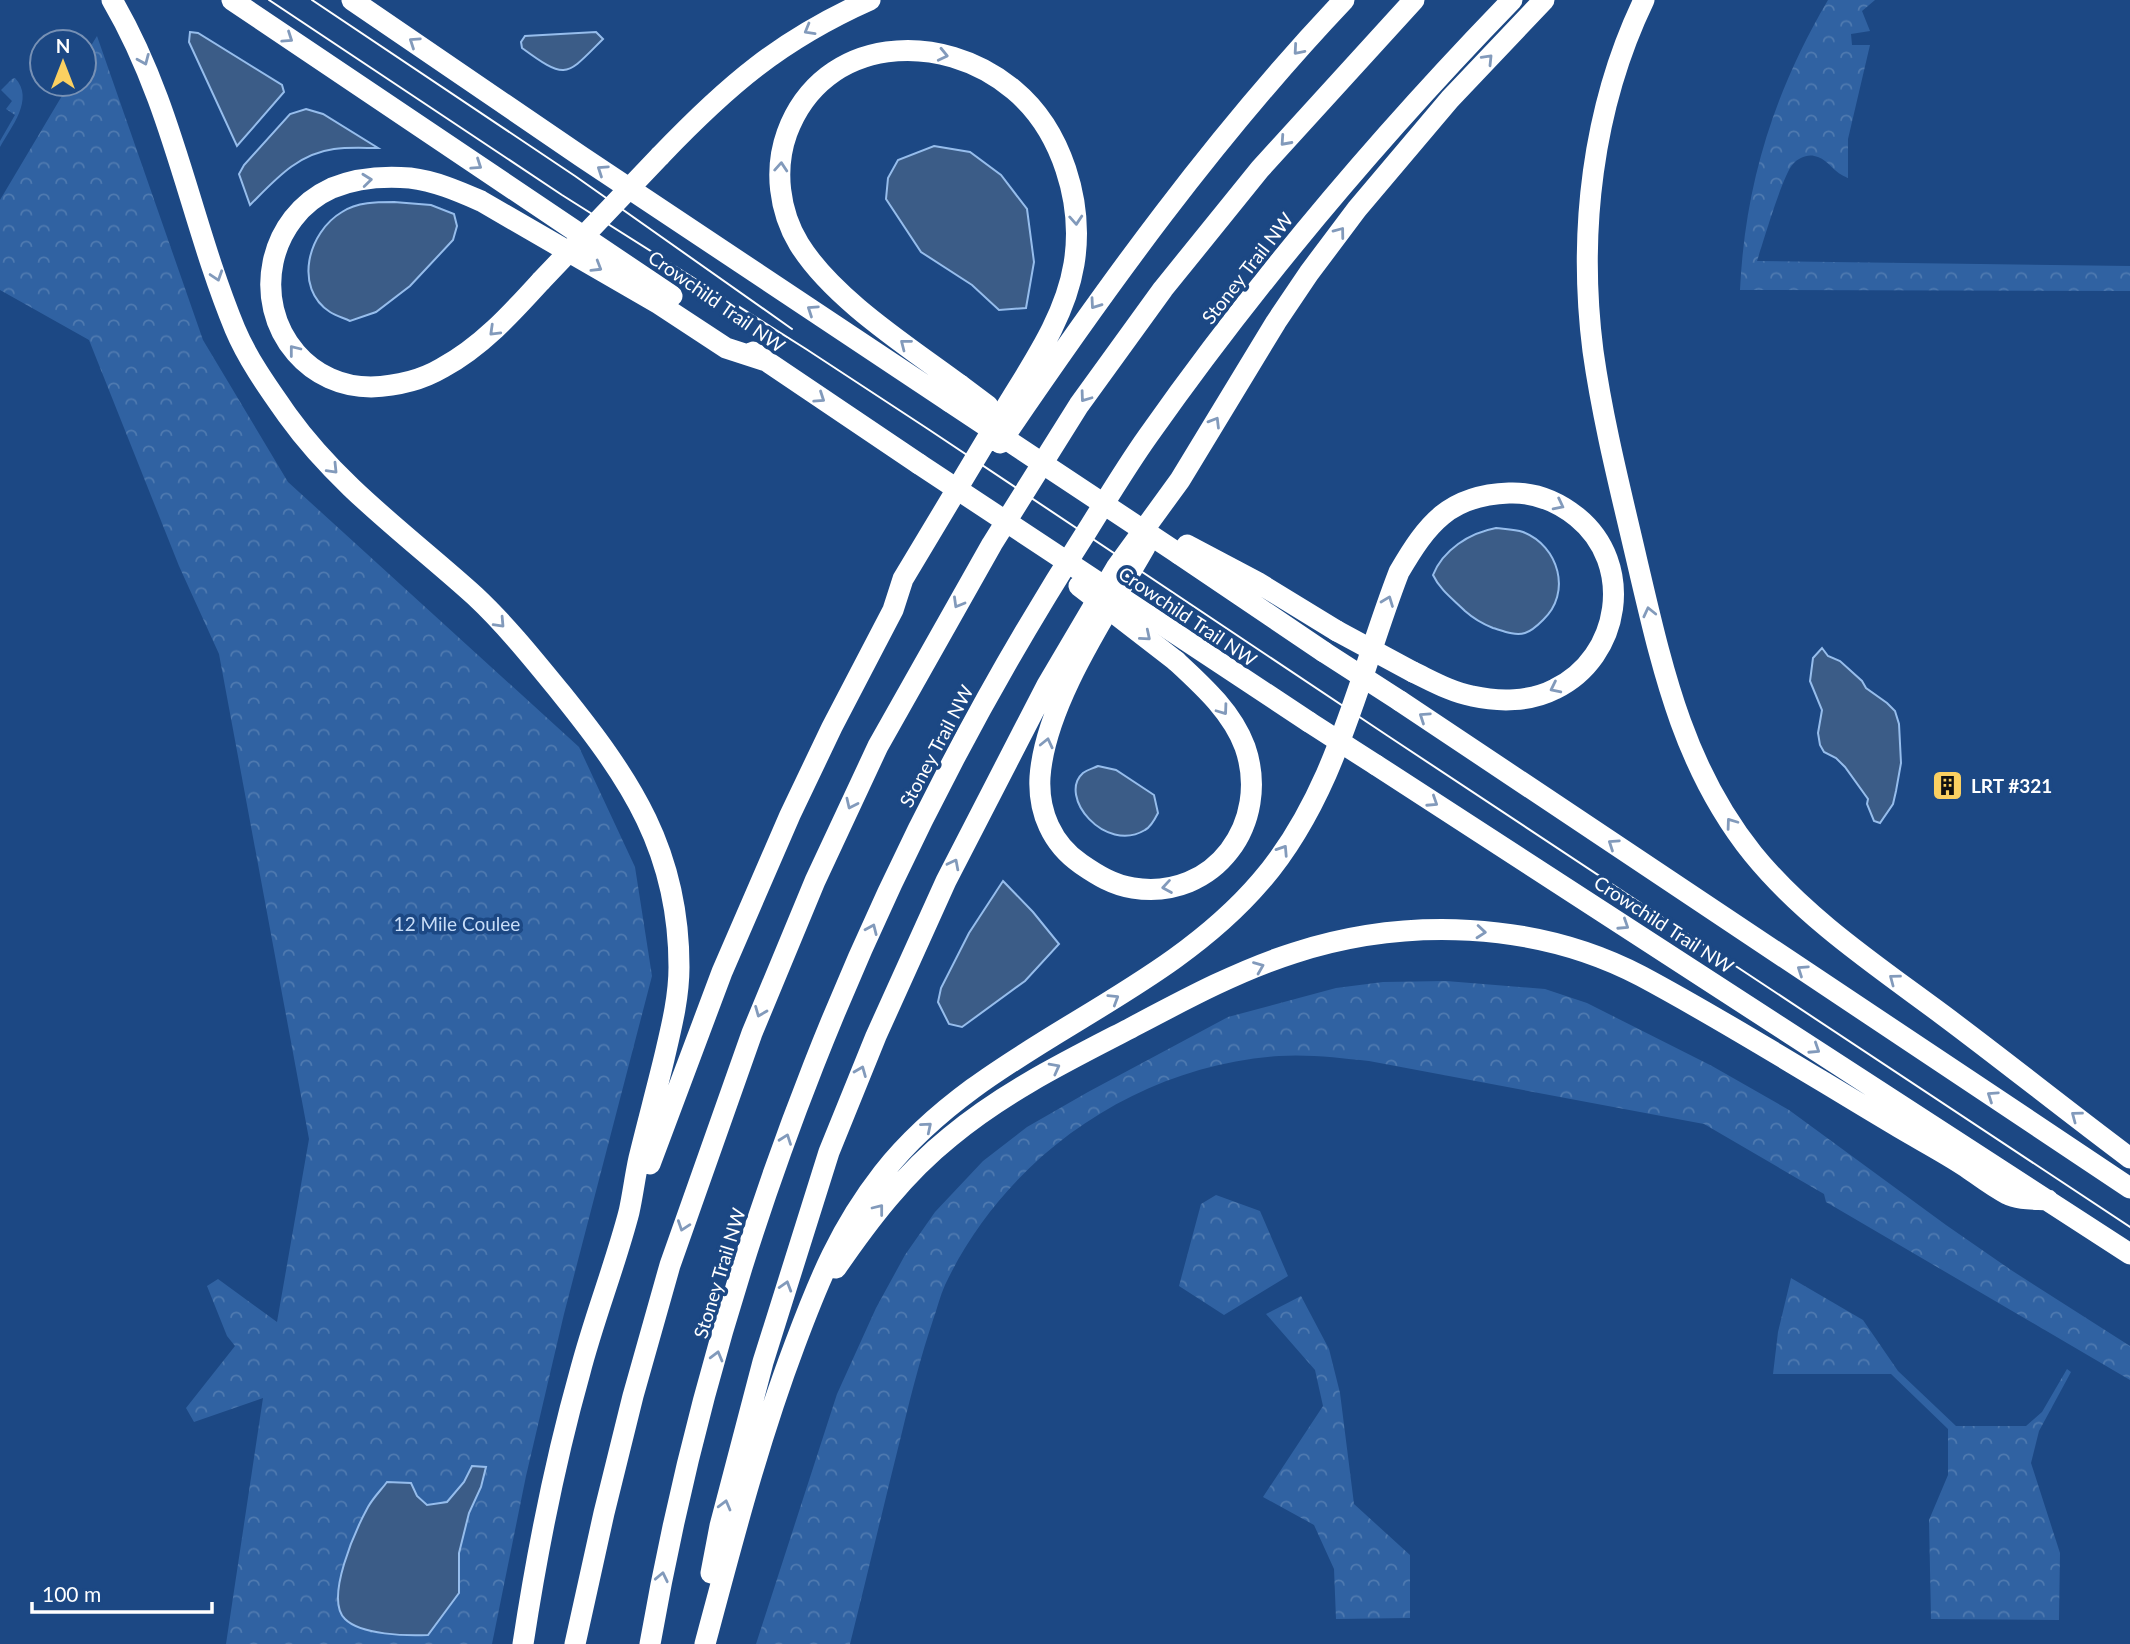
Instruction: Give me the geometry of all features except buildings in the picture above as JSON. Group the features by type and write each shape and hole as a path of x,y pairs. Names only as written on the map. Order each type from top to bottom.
{"highway":[{"path":"112,0 134,38 176,145 236,332 267,385 314,449 361,498 478,599 533,659 600,741 634,792 653,831 670,883 678,935 679,974 672,1024 633,1182 629,1211 576,1386 545,1515 523,1644"},
{"name":"Crowchild Trail NW","path":"232,0 763,360 1308,722 2130,1254"},
{"path":"352,0 955,393 988,406 1008,440 1128,520 1183,550 1257,582 1337,631 1413,672 1448,689 1472,696 1520,699 1555,690 1569,681 1596,654 1608,632 1614,603 1613,575 1603,549 1582,521 1556,502 1521,493 1490,495 1454,506 1441,514 1428,528 1399,572 1326,775 1275,863 1230,914 1191,947 1158,972 979,1085 914,1139 884,1172 838,1239 822,1271 775,1397 750,1476 705,1644"},
{"path":"763,360 726,348 648,297 481,201 419,180 362,180 333,188 320,195 300,212 284,234 272,263 272,309 289,344 316,372 348,385 366,387 405,383 442,369 485,339 541,281 660,156 700,114 755,66 802,34 870,0"},
{"path":"629,1211 642,1185 722,972 789,815 893,610 997,447 1098,299 1231,126 1344,0"},
{"path":"575,1644 629,1409 670,1265 752,1033 814,881 878,746 992,544 1079,405 1163,289 1260,169 1414,0"},
{"name":"Stoney Trail NW","path":"650,1644 660,1585 699,1421 734,1293 787,1136 838,1006 887,894 954,758 1054,582 1146,438 1259,286 1362,161 1512,0"},
{"path":"698,1644 720,1526 763,1362 829,1152 876,1036 946,881 1047,685 1116,568 1180,480 1276,322 1357,209 1450,99 1544,0"},
{"path":"1644,0 1617,67 1601,123 1594,163 1589,223 1588,299 1602,406 1656,641 1669,692 1687,744 1724,814 1754,855 1790,894 1888,974 2130,1158"},
{"path":"893,610 904,579 1049,335 1073,267 1077,242 1069,178 1059,151 1032,108 1016,91 995,75 947,55 908,51 868,55 849,61 833,71 798,108 784,141 780,160 780,187 785,210 799,244 826,276 955,393"},
{"path":"1040,544 1055,568 1138,630 1209,693 1234,725 1249,760 1251,805 1240,836 1220,862 1179,885 1133,888 1101,878 1071,857 1053,836 1041,806 1040,777 1046,743 1066,688 1174,496 1180,480"},
{"name":"Crowchild Trail NW","path":"1183,550 1324,652 2130,1188"},
{"path":"775,1397 834,1272 888,1197 949,1138 988,1108 1025,1084 1173,1006 1293,953 1381,932 1432,929 1483,931 1524,937 1599,957 1639,975 1757,1043 2010,1196 2048,1200"}],"green space":[{"path":"1828,0 1875,0 1862,11 1870,31 1851,34 1852,45 1870,45 1848,139 1848,178 1815,156 1804,156 1795,162 1784,181 1757,261 2130,266 2130,291 1740,290 1748,213 1766,140 1792,69"},
{"name":"12 Mile Coulee","path":"98,39 203,340 288,482 579,747 635,867 652,976 564,1314 526,1476 492,1644 226,1644 263,1398 194,1422 186,1408 235,1346 227,1336 207,1286 218,1279 277,1322 309,1139 219,654 179,566 89,340 0,290 0,200 61,98 98,98"},
{"path":"15,78 21,86 22,104 0,147 0,141 15,115 6,109 12,101 1,90"},
{"path":"1446,981 1545,989 1587,1003 1712,1066 1789,1110 2011,1270 2130,1346 2130,1380 1826,1202 1824,1194 1704,1124 1369,1061 1279,1056 1226,1063 1175,1078 1127,1099 1081,1126 1040,1158 1003,1196 971,1239 940,1298 913,1387 850,1644 756,1644 837,1394 876,1308 905,1255 935,1212 983,1161 1027,1127 1228,1017 1336,988 1383,982"},
{"path":"1216,1195 1260,1211 1288,1276 1224,1315 1179,1286 1201,1204"},
{"path":"1791,1278 1863,1320 1898,1371 1956,1426 2026,1426 2042,1412 2067,1369 2071,1372 2039,1431 2031,1463 2060,1553 2059,1620 1931,1619 1929,1520 1948,1475 1948,1429 1891,1374 1773,1374 1778,1332"},
{"path":"1301,1296 1329,1349 1340,1393 1354,1504 1410,1555 1410,1618 1336,1619 1334,1569 1314,1525 1263,1497 1323,1406 1315,1370 1266,1314"}],"shaded area":[{"path":"190,32 198,33 282,85 284,92 237,146 189,42"},
{"path":"596,32 603,39 581,61 566,70 548,66 522,48 521,42 525,36"},
{"path":"306,109 323,114 378,148 334,149 309,156 288,169 250,205 239,174 244,165 290,114"},
{"path":"934,146 970,152 1001,175 1027,209 1034,262 1026,308 999,310 972,285 921,252 886,199 888,178 898,160"},
{"path":"394,202 431,205 454,214 457,226 453,240 410,286 376,312 350,321 332,313 318,302 311,289 309,275 309,260 321,233 330,221 354,206"},
{"path":"1496,528 1520,531 1535,539 1553,559 1557,571 1559,584 1552,609 1537,626 1525,633 1505,632 1475,619 1439,585 1433,575 1443,558 1458,544 1476,534"},
{"path":"1822,648 1828,656 1840,661 1866,688 1895,711 1899,724 1901,763 1893,804 1880,823 1874,821 1867,804 1868,799 1845,767 1824,752 1820,745 1818,733 1822,710 1810,681 1813,658"},
{"path":"1098,766 1116,770 1154,795 1158,813 1147,829 1130,835 1115,834 1101,829 1089,819 1076,795 1077,783 1083,773"},
{"path":"1003,881 1059,944 1025,981 962,1027 949,1024 938,1002 941,988 969,933"},
{"path":"472,1466 486,1467 481,1487 469,1513 459,1553 459,1593 428,1635 397,1635 373,1631 345,1619 339,1609 338,1596 344,1564 368,1507 387,1482 411,1483 417,1496 427,1505 447,1502 464,1482"}],"tram line":[{"path":"269,0 562,195 928,429 2130,1227"},
{"path":"312,0 575,176 792,329"}],"place":[{"name":"LRT #321","path":"1948,785"}]}
